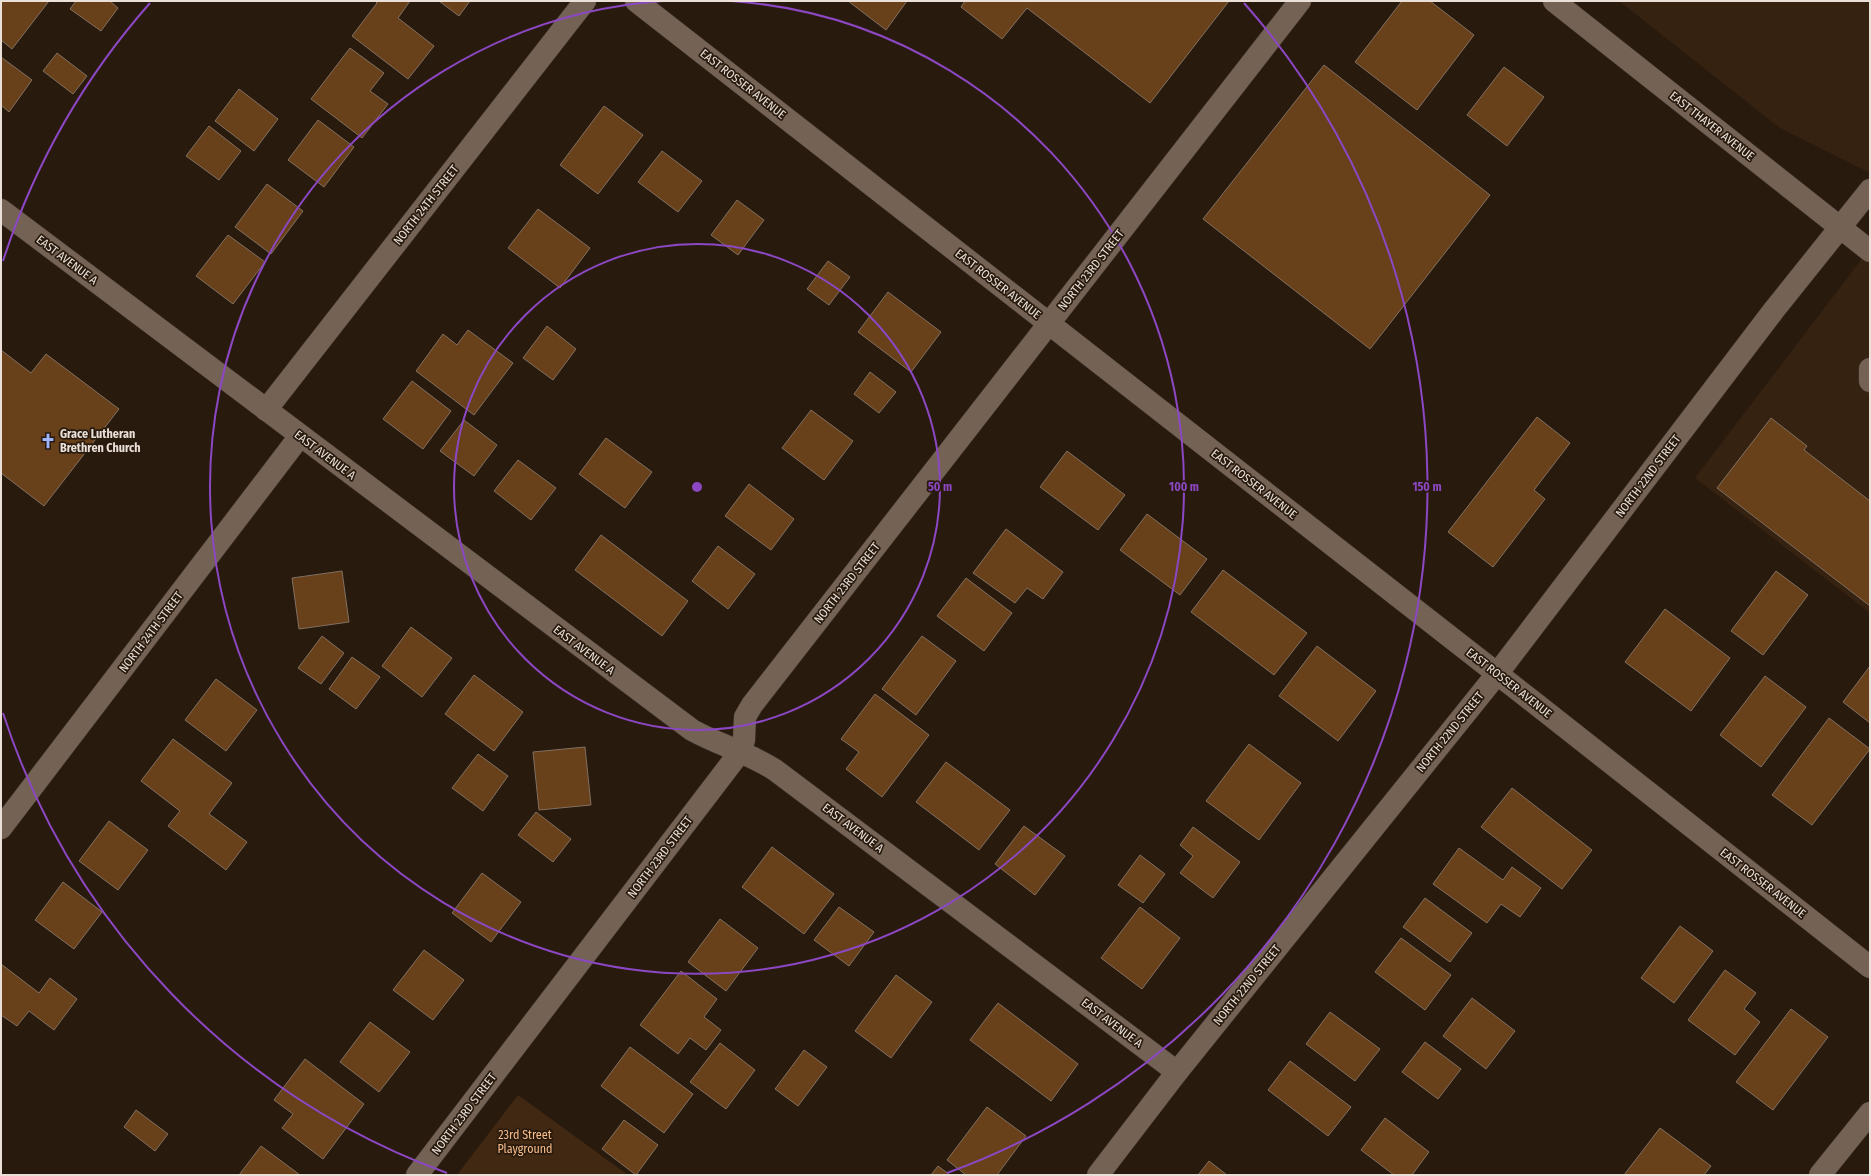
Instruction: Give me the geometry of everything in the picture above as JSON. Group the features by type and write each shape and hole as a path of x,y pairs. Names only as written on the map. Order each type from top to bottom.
{"street":[{"name":"NORTH 24TH STREET","path":"266,410 585,1"},
{"name":"EAST ROSSER AVENUE","path":"636,1 1870,967"},
{"name":"NORTH 23RD STREET","path":"417,1175 740,752 744,740 745,717 752,705 1300,1"},
{"name":"EAST THAYER AVENUE","path":"1554,1 1870,251"},
{"name":"NORTH 22ND STREET","path":"1098,1175 1178,1072 1497,674 1774,310 1870,190"},
{"name":"EAST AVENUE A","path":"1,210 692,730 714,742 759,759 775,770 1178,1072"},
{"path":"1870,369 1870,381"},
{"name":"NORTH 24TH STREET","path":"1,828 300,436"},
{"path":"1820,1175 1870,1113"}],"shaded area":[{"path":"1619,1 1870,1 1870,173 1780,128"},
{"path":"1870,248 1870,613 1695,478"}],"green space":[{"name":"23rd Street Playground","path":"518,1095 628,1175 457,1175"}],"building":[{"path":"1,1 49,1 12,49 1,40"},
{"path":"76,1 110,1 118,8 101,31 70,9"},
{"path":"375,1 410,1 398,18 434,46 408,79 352,36 377,3"},
{"path":"439,1 470,1 459,16"},
{"path":"848,1 907,1 886,30"},
{"path":"965,1 1229,1 1150,103 1027,8 1002,39 961,7"},
{"path":"1402,1 1430,1 1474,35 1417,110 1355,62"},
{"path":"350,48 384,73 370,91 388,104 362,138 311,99"},
{"path":"57,53 87,76 73,94 43,71"},
{"path":"1,57 32,80 9,112 1,105"},
{"path":"1324,65 1490,195 1370,349 1203,219"},
{"path":"1504,67 1544,97 1507,146 1467,115"},
{"path":"239,89 278,119 254,151 215,121"},
{"path":"604,106 643,135 598,194 560,165"},
{"path":"318,120 354,147 324,187 288,160"},
{"path":"209,126 241,151 219,180 186,156"},
{"path":"662,151 702,181 678,212 638,182"},
{"path":"267,184 303,211 271,254 235,227"},
{"path":"737,200 764,220 738,255 711,235"},
{"path":"538,209 590,248 560,288 508,248"},
{"path":"228,235 265,262 233,304 196,276"},
{"path":"828,261 850,277 829,305 807,289"},
{"path":"888,292 941,332 911,372 858,332"},
{"path":"547,326 576,349 553,380 523,358"},
{"path":"468,330 513,363 474,415 416,371 443,334 457,345"},
{"name":"Grace Lutheran Brethren Church","path":"1,350 31,373 46,354 119,409 44,506 1,473"},
{"path":"870,372 896,392 879,413 854,394"},
{"path":"412,381 451,411 423,449 383,419"},
{"path":"811,410 853,441 824,480 782,448"},
{"path":"1537,417 1570,443 1534,490 1545,499 1493,567 1448,532"},
{"path":"1771,418 1807,446 1804,450 1870,501 1870,606 1717,488"},
{"path":"464,420 497,445 474,476 440,451"},
{"path":"606,438 652,472 625,508 579,474"},
{"path":"1067,451 1125,495 1098,530 1040,487"},
{"path":"518,460 556,488 531,520 494,491"},
{"path":"749,484 794,519 771,550 725,516"},
{"path":"1147,514 1207,559 1180,595 1120,550"},
{"path":"1006,529 1063,572 1043,599 1027,588 1015,603 973,573"},
{"path":"601,535 688,601 662,636 575,570"},
{"path":"718,546 755,574 728,609 692,581"},
{"path":"1223,570 1307,633 1274,675 1191,612"},
{"path":"342,571 349,622 299,629 292,578"},
{"path":"1776,571 1808,595 1763,655 1731,631"},
{"path":"966,578 1012,613 984,651 937,616"},
{"path":"1665,609 1730,658 1691,711 1625,662"},
{"path":"411,627 452,658 422,697 382,666"},
{"path":"322,636 344,653 321,684 298,668"},
{"path":"922,636 956,661 916,715 882,689"},
{"path":"1317,646 1376,691 1338,741 1279,696"},
{"path":"352,657 380,677 356,709 329,689"},
{"path":"1870,666 1870,723 1843,702"},
{"path":"474,675 523,712 494,751 445,714"},
{"path":"1765,676 1806,707 1761,767 1720,735"},
{"path":"216,679 257,710 226,751 185,720"},
{"path":"875,694 929,735 882,797 846,769 859,752 841,739"},
{"path":"1829,718 1870,749 1812,825 1772,795"},
{"path":"173,739 232,783 209,814 247,842 226,870 168,826 180,811 141,781"},
{"path":"1249,744 1301,783 1259,840 1206,801"},
{"path":"585,747 591,805 539,810 533,752"},
{"path":"478,754 508,776 483,811 452,788"},
{"path":"946,762 1010,810 979,850 916,802"},
{"path":"1512,788 1592,850 1562,889 1481,827"},
{"path":"536,812 571,839 553,862 518,835"},
{"path":"109,821 148,850 118,890 79,861"},
{"path":"1024,826 1065,856 1035,895 995,864"},
{"path":"1193,827 1240,862 1213,898 1180,873 1193,856 1180,845"},
{"path":"772,847 834,894 804,934 742,887"},
{"path":"1459,848 1503,880 1512,867 1541,888 1520,917 1501,904 1487,923 1433,884"},
{"path":"1140,855 1165,874 1143,903 1118,885"},
{"path":"482,873 521,902 491,942 452,913"},
{"path":"63,882 102,912 74,949 35,920"},
{"path":"1425,898 1472,933 1450,962 1403,927"},
{"path":"839,907 874,932 849,966 814,940"},
{"path":"1140,907 1180,938 1142,989 1101,958"},
{"path":"720,919 758,948 726,991 688,962"},
{"path":"1680,926 1713,951 1674,1003 1641,978"},
{"path":"1401,938 1451,975 1425,1010 1375,972"},
{"path":"424,950 464,980 433,1020 393,990"},
{"path":"1,964 39,993 50,978 77,999 54,1030 29,1011 17,1026 1,1015"},
{"path":"1725,970 1756,993 1744,1009 1760,1022 1735,1055 1688,1020"},
{"path":"681,971 717,999 704,1017 721,1030 706,1050 690,1038 678,1054 640,1025"},
{"path":"896,975 932,1002 891,1058 855,1031"},
{"path":"1472,998 1515,1031 1486,1069 1443,1036"},
{"path":"998,1003 1078,1064 1051,1101 970,1040"},
{"path":"1791,1009 1828,1037 1773,1110 1736,1082"},
{"path":"1330,1012 1380,1049 1355,1081 1306,1044"},
{"path":"370,1022 410,1052 379,1092 340,1062"},
{"path":"1425,1042 1461,1069 1438,1099 1402,1072"},
{"path":"720,1043 755,1070 726,1109 690,1082"},
{"path":"630,1047 693,1094 664,1133 601,1086"},
{"path":"804,1050 827,1067 798,1106 775,1089"},
{"path":"305,1059 364,1104 323,1159 282,1128 293,1114 274,1100"},
{"path":"1290,1061 1351,1107 1328,1136 1268,1090"},
{"path":"987,1107 1026,1136 997,1175 966,1175 947,1160"},
{"path":"136,1110 168,1134 155,1151 124,1127"},
{"path":"1385,1118 1429,1152 1412,1175 1394,1175 1361,1150"},
{"path":"624,1120 658,1145 636,1175 602,1149"},
{"path":"1660,1128 1711,1166 1704,1175 1624,1175"},
{"path":"261,1146 300,1175 239,1175"},
{"path":"1209,1161 1227,1175 1198,1175"},
{"path":"938,1166 950,1175 931,1175"}],"place":[{"name":"Grace Lutheran Brethren Church","path":"48,441"}]}
